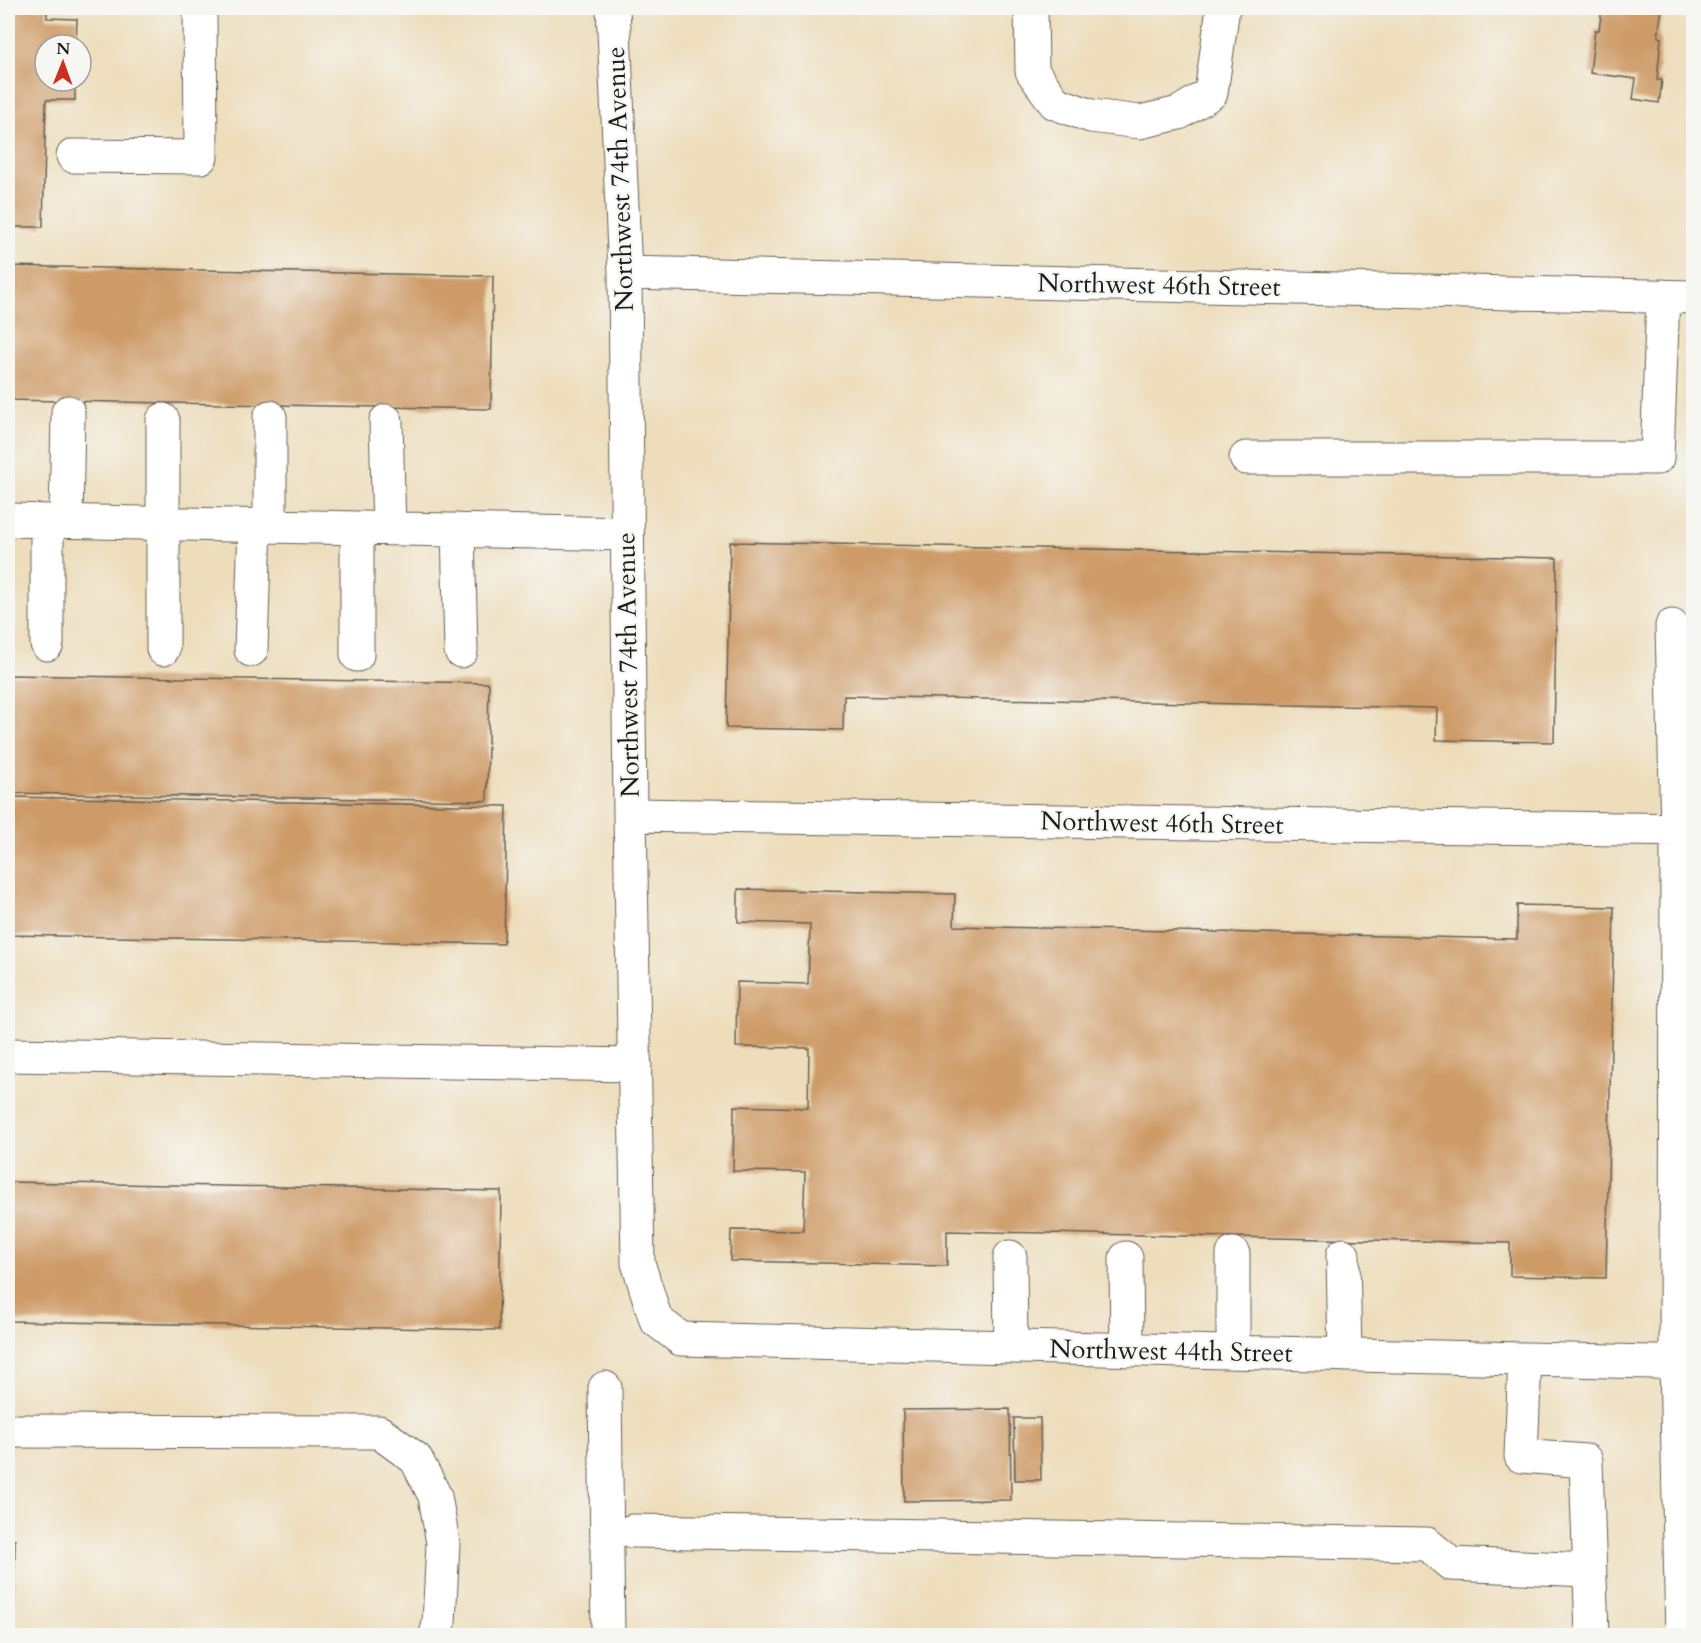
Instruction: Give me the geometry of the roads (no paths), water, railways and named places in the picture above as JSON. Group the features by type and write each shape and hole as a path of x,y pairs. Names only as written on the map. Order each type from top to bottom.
{"street":[{"path":"73,156 201,157 200,8"},
{"name":"Northwest 74th Avenue","path":"613,8 625,273 630,815 638,1263 656,1320"},
{"path":"1031,8 1032,71 1055,103 1091,116 1140,122 1179,113 1211,93 1223,8"},
{"name":"Northwest 46th Street","path":"625,273 1678,297"},
{"path":"1246,458 1657,458 1678,297"},
{"path":"47,644 56,521 68,412"},
{"path":"250,650 270,417"},
{"path":"163,649 164,420"},
{"path":"357,655 386,421"},
{"path":"8,520 627,534"},
{"path":"458,530 461,651"},
{"path":"1672,626 1685,830 1685,1363 1682,1635"},
{"name":"Northwest 46th Street","path":"630,815 1685,830"},
{"path":"8,1055 635,1065"},
{"path":"1233,1254 1233,1352"},
{"path":"1343,1255 1345,1355"},
{"path":"1010,1257 1011,1347"},
{"path":"1126,1258 1127,1350"},
{"name":"Northwest 44th Street","path":"656,1320 681,1339 1685,1363"},
{"path":"1525,1359 1521,1456 1586,1461 1592,1635"},
{"path":"605,1388 608,1635"},
{"path":"8,1431 379,1432 416,1459 435,1497 443,1543 439,1623 436,1635"},
{"path":"632,1531 1427,1544 1451,1564 1590,1570"}]}
